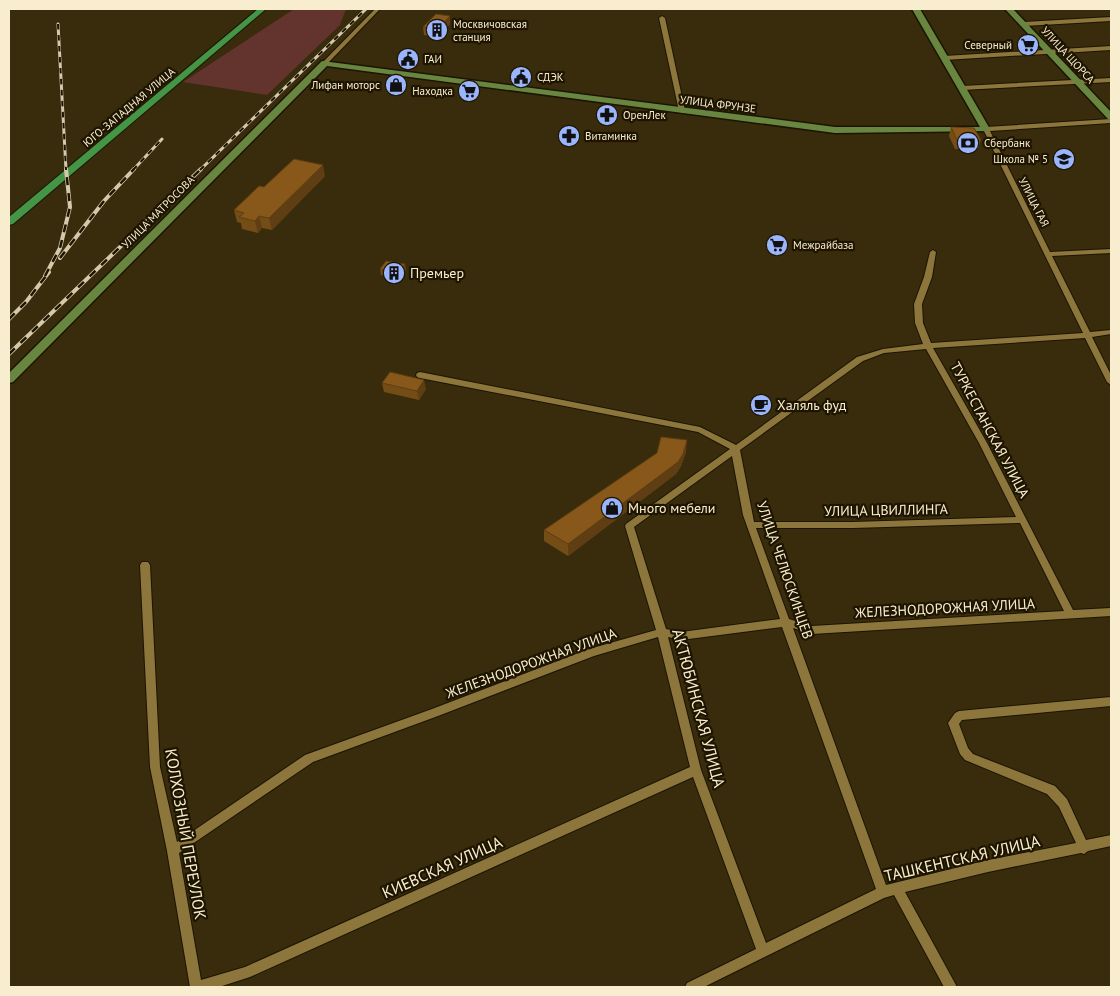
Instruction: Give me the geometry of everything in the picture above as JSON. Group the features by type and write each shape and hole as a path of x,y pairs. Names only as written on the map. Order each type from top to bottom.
{"main road":[{"name":"ЮГО-ЗАПАДНАЯ УЛИЦА","path":"9,222 262,9"}],"street":[{"path":"325,63 378,9"},
{"name":"УЛИЦА ГАЯ","path":"916,9 986,129 1111,382"},
{"name":"УЛИЦА ЩОРСА","path":"1009,9 1111,116"},
{"path":"662,18 682,111"},
{"path":"1024,24 1111,19"},
{"path":"944,58 1111,48"},
{"name":"УЛИЦА ФРУНЗЕ","path":"325,63 835,130 986,129 1111,121"},
{"name":"УЛИЦА МАТРОСОВА","path":"9,379 325,63"},
{"path":"962,88 1111,80"},
{"path":"1048,254 1111,251"},
{"name":"ТУРКЕСТАНСКАЯ УЛИЦА","path":"934,252 928,277 918,304 919,324 928,346 983,443 1071,615"},
{"path":"420,375 700,430 735,448 860,358 883,351 928,346 1111,332"},
{"name":"УЛИЦА ЧЕЛЮСКИНЦЕВ","path":"735,448 747,515 883,892"},
{"name":"АКТЮБИНСКАЯ УЛИЦА","path":"735,448 629,526 662,632 696,770 763,952"},
{"name":"УЛИЦА ЦВИЛЛИНГА","path":"751,525 853,525 1022,520"},
{"name":"КОЛХОЗНЫЙ ПЕРЕУЛОК","path":"145,565 155,767 173,851 197,987"},
{"name":"ЖЕЛЕЗНОДОРОЖНАЯ УЛИЦА","path":"173,851 309,758 434,713 593,652 662,632 681,636 787,622 812,630 1111,612"},
{"path":"1084,848 1063,803 1051,790 969,757 964,751 953,723 959,716 1111,702"},
{"name":"КИЕВСКАЯ УЛИЦА","path":"197,987 246,973 696,770"},
{"name":"ТАШКЕНТСКАЯ УЛИЦА","path":"691,987 883,892 988,866 1111,841"},
{"path":"897,889 951,987"}],"shaded area":[{"path":"294,9 346,9 340,25 267,95 183,82"}],"building":[{"path":"436,14 450,16 437,29 423,27"},
{"path":"951,127 974,128 981,140 957,140"},
{"path":"294,159 323,165 269,218 259,216 255,221 239,217 244,213 234,210 259,186 264,187"},
{"path":"386,261 405,264 399,273 380,269"},
{"path":"390,372 424,380 417,391 382,383"},
{"path":"661,437 687,440 683,454 678,462 568,544 544,530 657,453"}],"railway":[{"path":"200,170 366,9"},
{"path":"58,24 66,170"},
{"path":"133,170 162,139"},
{"path":"45,276 60,248 70,207 66,169"},
{"path":"60,258 104,201 134,169"},
{"path":"9,354 201,169"},
{"path":"9,319 26,302 49,272"}],"place":[{"name":"Москвичовская станция","path":"437,30"},
{"name":"Северный","path":"1028,45"},
{"name":"ГАИ","path":"408,59"},
{"name":"СДЭК","path":"521,77"},
{"name":"Лифан моторс","path":"396,85"},
{"name":"Находка","path":"469,91"},
{"name":"ОренЛек","path":"607,115"},
{"name":"Витаминка","path":"569,136"},
{"name":"Сбербанк","path":"968,143"},
{"name":"Школа № 5","path":"1064,159"},
{"name":"Межрайбаза","path":"777,245"},
{"name":"Премьер","path":"394,273"},
{"name":"Халяль фуд","path":"761,405"},
{"name":"Много мебели","path":"612,508"}]}
